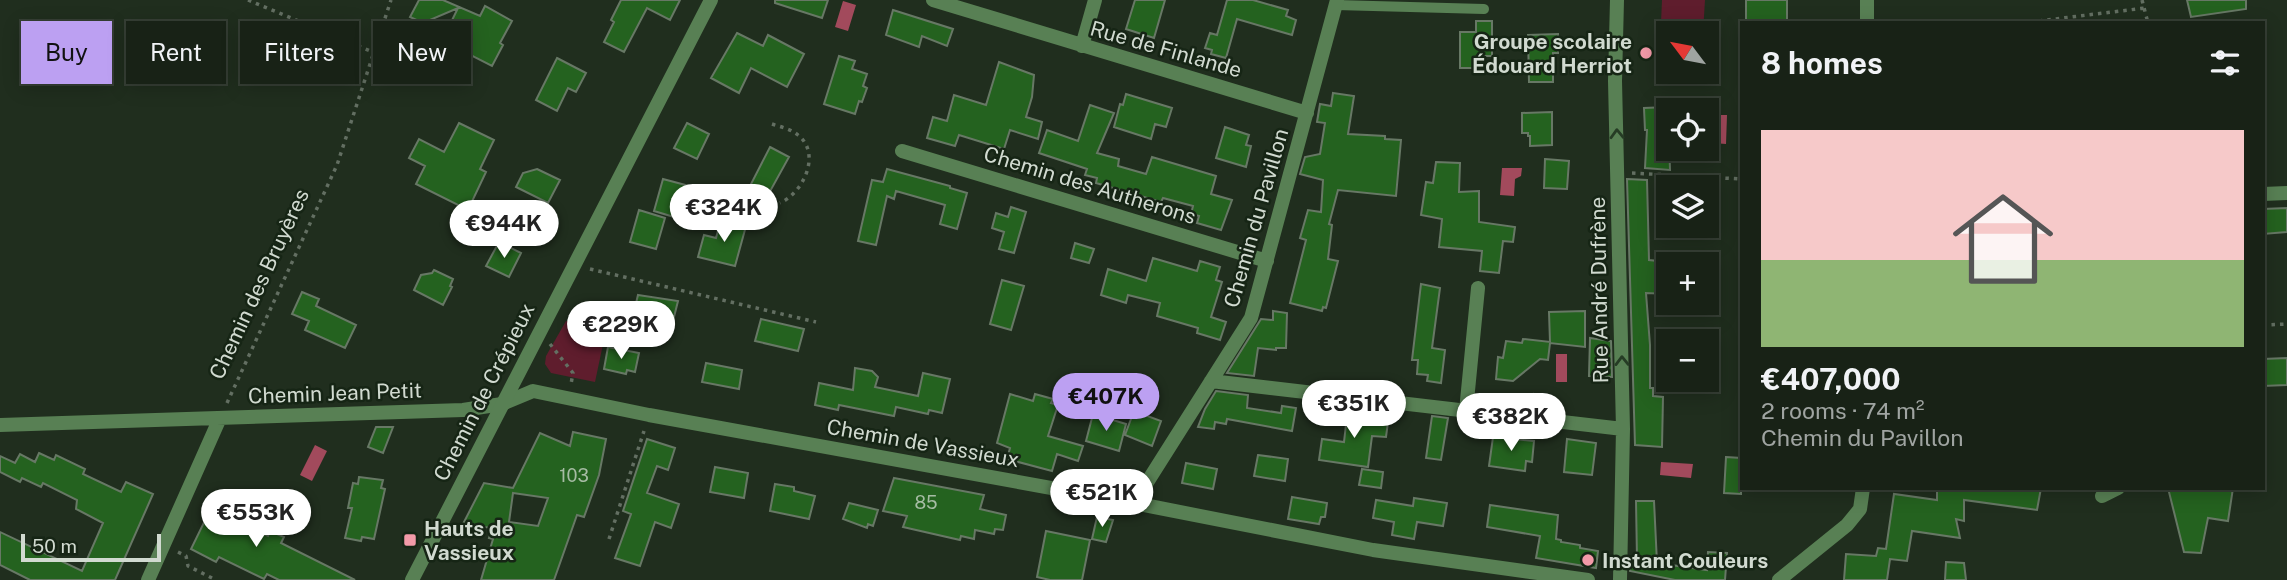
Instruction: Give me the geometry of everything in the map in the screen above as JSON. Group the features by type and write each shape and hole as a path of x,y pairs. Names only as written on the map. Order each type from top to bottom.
{"street":[{"name":"Chemin de Crépieux","path":"412,580 711,0"},
{"name":"Rue de Finlande","path":"933,0 1307,113"},
{"path":"1082,46 1096,0"},
{"name":"Rue André Dufrène","path":"1617,0 1615,81 1623,429 1620,580"},
{"path":"1867,0 1867,21"},
{"name":"Chemin du Pavillon","path":"1134,503 1251,318 1337,3"},
{"name":"Chemin des Autherons","path":"902,150 1267,261"},
{"path":"2265,194 2287,193"},
{"path":"1466,411 1478,288"},
{"path":"1211,381 1623,429"},
{"name":"Chemin de Vassieux","path":"502,404 533,391 569,400 1134,503 1373,550 1588,580"},
{"name":"Chemin Jean Petit","path":"0,425 463,410 502,404"},
{"path":"148,580 220,418"},
{"path":"1779,580 1847,525 1860,509 1863,490"},
{"path":"2102,496 2114,490"}],"lane":[{"path":"1337,3 1484,9"}],"path":[{"path":"248,0 373,52"},
{"name":"Chemin des Bruyères","path":"385,21 391,0"},
{"path":"2142,0 2148,21"},
{"path":"2038,21 2145,8"},
{"name":"Chemin des Bruyères","path":"220,418 337,165 373,59"},
{"path":"772,124 787,128 800,136 807,147 804,180 790,199 780,204"},
{"path":"1619,172 1740,179"},
{"path":"573,266 816,322"},
{"path":"2265,325 2287,324"},
{"path":"536,337 553,345 573,373 569,400"},
{"path":"609,539 649,415"},
{"path":"164,546 186,556 188,566 216,580"}],"shaded area":[{"path":"1662,0 1705,0 1704,21 1661,21"},
{"path":"843,1 856,5 848,31 835,27"},
{"path":"1719,115 1727,115 1726,144 1719,143"},
{"path":"1502,168 1522,168 1521,176 1515,179 1514,196 1500,195"},
{"path":"566,321 606,330 595,382 551,373 545,364 546,356"},
{"path":"1556,354 1567,354 1567,382 1556,382"},
{"path":"315,445 327,451 312,481 300,475"},
{"path":"1661,462 1693,464 1691,478 1660,475"}],"building":[{"path":"419,0 443,0 480,16 485,6 512,21 492,66 471,55 471,21 452,21 458,8 428,21 410,17"},
{"path":"621,0 680,0 670,20 647,8 624,52 604,42"},
{"path":"775,0 828,0 822,18 775,3"},
{"path":"1135,0 1165,0 1154,38 1126,29"},
{"path":"1227,0 1253,0 1288,10 1286,16 1296,20 1292,35 1237,19 1226,58 1211,54 1212,50 1205,48 1210,33 1217,35"},
{"path":"1746,0 1787,0 1787,21 1746,21"},
{"path":"2187,0 2246,0 2246,9 2191,17"},
{"path":"893,10 953,29 947,46 922,36 919,47 886,35"},
{"path":"1476,21 1492,21 1492,56 1480,56 1479,68 1460,68 1460,32 1476,32"},
{"path":"737,33 763,46 768,35 804,54 787,87 751,68 739,93 711,78"},
{"path":"1558,34 1558,53 1553,53 1553,82 1529,82 1528,35"},
{"path":"839,56 855,61 852,69 867,74 863,86 867,88 855,114 824,104"},
{"path":"557,58 586,73 576,92 568,88 557,111 536,100"},
{"path":"999,62 1034,75 1032,97 1026,117 1042,122 1038,139 1010,130 1004,149 959,135 955,146 927,138 933,117 947,121 954,95 986,105"},
{"path":"1333,93 1354,96 1348,134 1385,136 1385,139 1401,140 1396,196 1338,190 1329,224 1332,225 1328,259 1338,261 1326,308 1323,307 1322,311 1290,303 1306,240 1300,238 1308,210 1321,212 1323,180 1300,174 1305,157 1320,154 1325,123 1317,122 1320,104 1331,106"},
{"path":"1126,94 1172,108 1166,127 1155,124 1151,139 1114,127 1120,104 1123,105"},
{"path":"1090,105 1114,113 1097,153 1119,159 1118,166 1146,174 1152,157 1216,176 1211,194 1232,200 1221,230 1197,223 1199,216 1191,214 1193,206 1163,198 1161,202 1096,183 1097,178 1085,175 1087,169 1039,153 1047,130 1078,141"},
{"path":"1644,108 1656,108 1656,161 1670,161 1670,170 1645,168 1647,130"},
{"path":"1552,112 1552,145 1530,146 1530,136 1528,133 1522,133 1522,113"},
{"path":"459,123 494,140 480,169 486,172 468,210 416,184 425,166 409,158 419,139 444,152"},
{"path":"687,123 709,134 697,159 674,148"},
{"path":"1225,127 1249,135 1246,145 1251,146 1246,167 1216,158"},
{"path":"770,147 789,157 768,195 750,186"},
{"path":"1545,159 1569,161 1567,189 1544,188"},
{"path":"1436,162 1460,163 1459,192 1479,191 1479,222 1515,227 1513,242 1503,241 1499,273 1480,271 1482,251 1439,247 1442,219 1421,215 1426,182 1433,183"},
{"path":"537,169 560,180 548,203 516,187 523,173"},
{"path":"887,169 967,193 957,229 940,224 945,205 896,191 894,199 887,196 876,245 858,241 872,180 883,182"},
{"path":"663,179 693,187 684,220 654,211"},
{"path":"1627,179 1647,180 1649,260 1656,261 1656,293 1646,293 1650,388 1653,388 1653,396 1663,397 1662,447 1635,445"},
{"path":"1011,207 1026,212 1014,253 999,249 1004,232 992,228 996,213 1008,217"},
{"path":"2287,208 2287,232 2265,234 2265,209"},
{"path":"639,210 665,218 656,249 630,242"},
{"path":"721,220 746,226 735,266 698,257 704,235 716,238"},
{"path":"499,242 521,253 509,277 486,266"},
{"path":"1075,243 1094,249 1089,263 1071,258"},
{"path":"1153,258 1197,271 1200,261 1220,267 1216,280 1222,282 1211,317 1226,322 1220,340 1197,333 1198,328 1157,316 1160,303 1128,295 1126,303 1101,295 1108,269 1146,281"},
{"path":"434,270 453,279 443,305 414,290 421,275"},
{"path":"1002,280 1024,286 1011,330 990,324"},
{"path":"1421,284 1440,288 1432,348 1445,350 1441,383 1427,381 1428,375 1417,374 1418,360 1412,360"},
{"path":"302,292 319,299 316,306 356,325 345,348 305,330 309,321 292,314"},
{"path":"638,295 678,301 673,321 633,316"},
{"path":"1273,311 1287,313 1286,348 1258,348 1254,376 1227,373 1261,319 1273,320"},
{"path":"1585,311 1585,347 1550,343 1548,360 1540,359 1513,381 1496,379 1498,357 1503,358 1506,341 1522,343 1523,339 1550,342 1549,312"},
{"path":"761,319 804,329 798,351 755,341"},
{"path":"1590,338 1611,341 1612,377 1589,376"},
{"path":"608,347 639,353 635,372 627,370 626,374 604,369"},
{"path":"2287,358 2287,385 2265,386 2265,359"},
{"path":"706,363 742,370 739,389 702,382"},
{"path":"855,368 872,371 878,377 875,387 918,396 923,373 950,379 942,413 929,410 928,414 896,407 894,416 839,405 838,410 815,405 819,383 853,390"},
{"path":"1216,391 1248,395 1247,408 1281,413 1282,406 1296,408 1292,431 1227,419 1226,424 1215,422 1214,429 1198,427"},
{"path":"1010,394 1033,401 1035,394 1053,399 1051,403 1058,405 1048,436 1083,446 1078,461 1057,454 1052,471 1007,459 1010,448 997,443"},
{"path":"1534,394 1554,397 1553,411 1533,409"},
{"path":"1348,407 1370,409 1368,419 1388,422 1386,437 1372,436 1368,467 1319,460 1322,439 1344,442"},
{"path":"1134,411 1161,421 1152,446 1125,435"},
{"path":"1093,414 1126,424 1119,451 1086,441"},
{"path":"1432,416 1448,418 1441,460 1426,458"},
{"path":"376,427 393,427 383,453 368,447"},
{"path":"573,432 606,439 599,475 584,517 577,515 554,580 481,580 493,539 489,538 492,528 463,524 484,483 513,488 540,433 570,446","holes":["513,493 548,498 538,526 509,522"]},
{"path":"1493,437 1534,441 1532,462 1526,461 1525,471 1489,466"},
{"path":"647,439 675,448 668,470 657,466 647,493 679,504 671,528 655,522 640,566 615,558 631,514 623,511"},
{"path":"1567,439 1596,443 1592,475 1564,472"},
{"path":"39,453 54,460 56,455 85,469 83,474 121,492 126,482 153,494 115,580 30,580 0,565 0,532 82,571 103,523 76,509 77,500 43,483 41,487 22,478 20,482 0,472 0,456 15,463 20,454 35,462"},
{"path":"1258,455 1288,459 1285,481 1254,476"},
{"path":"1726,457 1740,458 1741,494 1724,493"},
{"path":"1186,463 1217,469 1213,489 1182,483"},
{"path":"715,467 748,473 744,498 710,492"},
{"path":"1362,469 1383,472 1381,488 1359,485"},
{"path":"359,477 383,480 381,488 385,489 374,539 362,537 361,541 345,538 352,508 348,508 353,483 358,484"},
{"path":"894,478 984,495 980,509 1006,515 1003,530 995,529 994,534 975,530 974,539 961,536 960,540 903,527 907,516 883,511"},
{"path":"775,484 794,487 794,491 815,496 809,519 770,511"},
{"path":"1937,490 2041,490 2037,510 1964,500 1964,521 1956,519 1960,538 1912,531 1907,561 1890,559 1887,580 1844,580 1846,554 1876,556 1878,548 1886,549 1894,494 1937,500"},
{"path":"2168,490 2233,490 2228,521 2208,518 2201,553 2184,552"},
{"path":"1292,497 1327,503 1325,517 1321,517 1319,524 1288,519"},
{"path":"216,498 241,510 238,522 268,536 270,531 284,537 281,543 355,580 279,580 267,574 264,579 219,557 216,562 191,549"},
{"path":"1414,498 1447,503 1443,526 1417,522 1414,539 1392,535 1394,522 1373,518 1376,500 1413,506"},
{"path":"1636,501 1654,501 1657,563 1707,570 1708,552 1727,553 1725,580 1675,580 1630,571 1630,558 1637,559"},
{"path":"849,503 878,510 873,526 868,524 867,528 843,519"},
{"path":"1490,505 1558,515 1556,539 1598,551 1596,568 1536,558 1540,536 1487,527"},
{"path":"1097,517 1113,520 1106,542 1092,539"},
{"path":"1046,531 1090,540 1082,580 1050,580 1037,577"},
{"path":"1946,562 1964,563 1966,580 1945,580"}],"place":[{"name":"Groupe scolaire Édouard Herriot","path":"1646,53"},
{"name":"Hauts de Vassieux","path":"410,540"},
{"name":"Instant Couleurs","path":"1588,560"}]}
